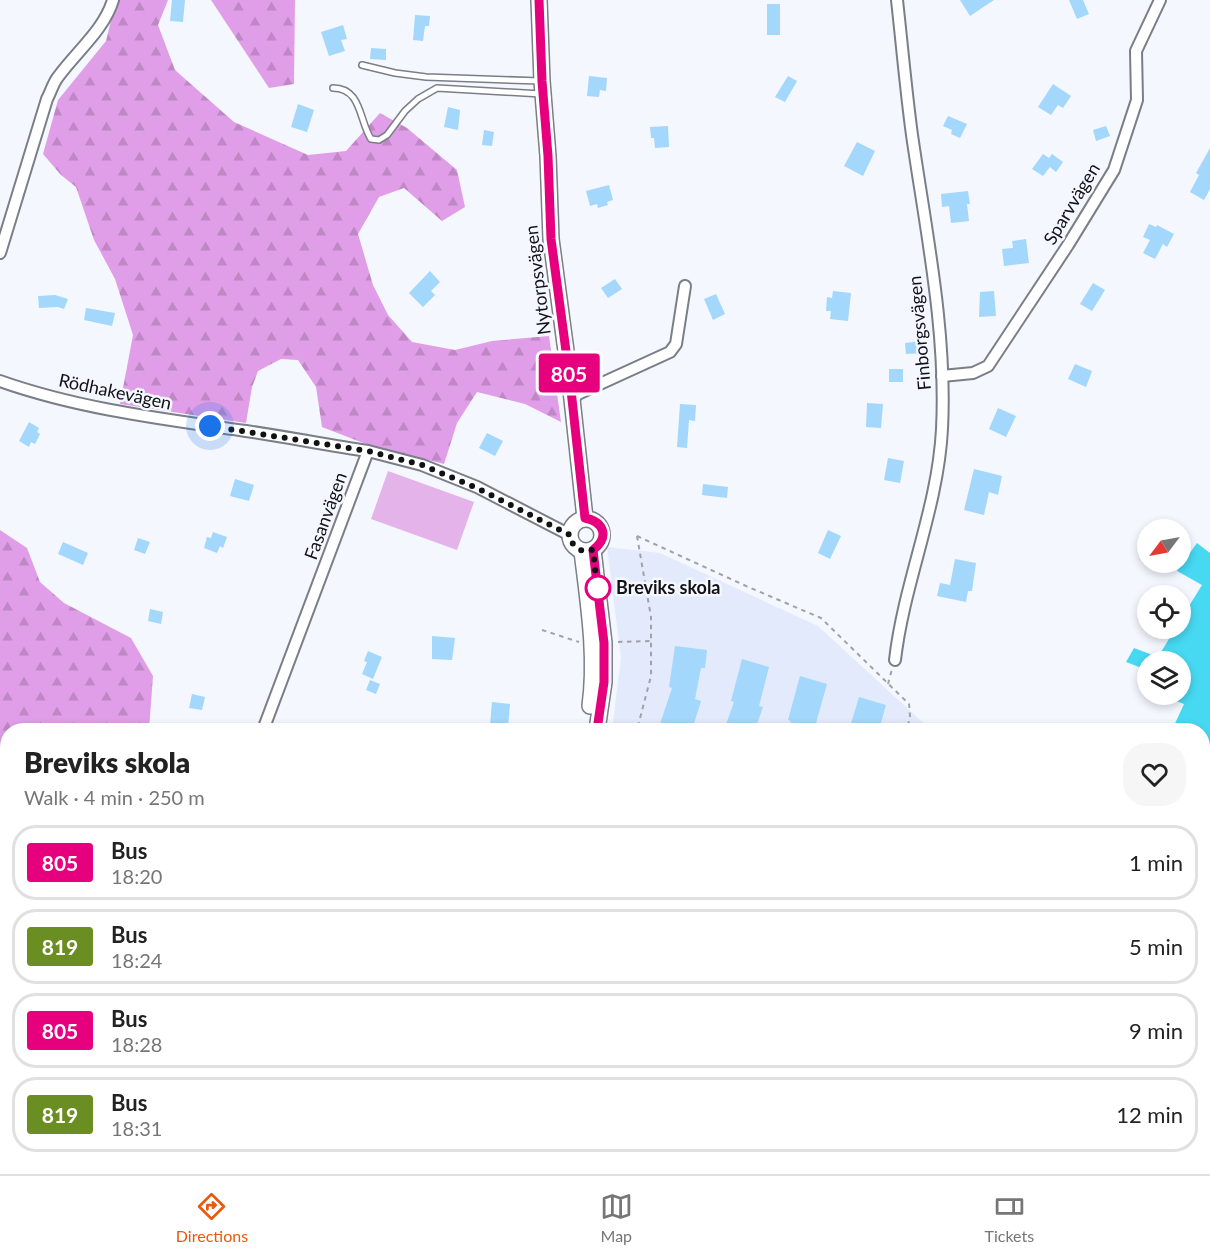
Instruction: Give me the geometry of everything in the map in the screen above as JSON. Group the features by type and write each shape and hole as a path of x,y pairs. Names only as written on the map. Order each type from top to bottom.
{"street":[{"path":"0,253 23,174 52,88 57,78 78,54 110,10 113,0"},
{"name":"Nytorpsvägen","path":"539,0 551,239 585,518"},
{"name":"Finborgsvägen","path":"895,660 901,614 940,454 942,376 932,268 912,134 897,0"},
{"name":"Sparvvägen","path":"942,376 973,373 988,366 1068,245 1114,170 1137,100 1136,51 1161,0"},
{"path":"572,400 578,394 670,352 676,344 685,286"},
{"name":"Rödhakevägen","path":"0,381 64,399 152,418 368,451"},
{"path":"368,451 422,465 477,488 570,535"},
{"name":"Fasanvägen","path":"266,723 368,451"},
{"path":"585,518 594,520 602,528 603,539 588,550 572,543 570,535 574,524 585,518"},
{"path":"588,550 593,681 588,723"},
{"path":"588,550 604,643 604,682 598,723"}],"lane":[{"path":"362,65 426,77 542,87"},
{"path":"333,88 342,88 352,94 366,132 371,139 380,140 418,99 437,88 542,87"}],"path":[{"path":"639,723 651,676 651,617 637,536 821,618 909,704 909,723"}],"shaded area":[{"path":"388,471 474,502 457,550 371,519"},
{"name":"Breviks skola","path":"607,547 660,553 818,626 923,723 613,723 621,658"}],"green space":[{"path":"116,0 168,0 158,25 175,70 234,122 308,155 346,151 380,113 407,128 457,170 465,207 442,221 404,188 379,197 358,234 373,285 388,315 412,342 455,350 492,341 549,336 561,422 525,404 477,392 457,423 444,464 371,446 322,427 316,387 298,360 281,359 258,371 252,387 246,423 120,404 133,335 115,279 94,240 76,187 61,175 43,154 58,100 106,41"},
{"path":"211,0 295,0 294,84 269,88"},
{"path":"0,530 27,548 40,582 64,603 131,638 153,676 150,723 0,723"}],"water":[{"path":"1197,543 1210,553 1210,723 1175,723 1184,705 1191,705 1191,651 1162,651 1169,639 1191,639 1191,603 1202,585 1181,573 1191,573 1191,551"},
{"path":"1134,648 1142,651 1137,651 1137,666 1126,662"}],"building":[{"path":"172,0 185,0 183,22 170,21"},
{"path":"960,0 994,0 970,16"},
{"path":"1069,0 1083,0 1089,14 1077,19"},
{"path":"767,4 780,4 780,35 767,35"},
{"path":"415,15 430,16 429,26 425,26 423,41 413,40"},
{"path":"343,25 347,39 341,40 345,51 329,56 321,32"},
{"path":"371,48 386,49 386,60 370,59"},
{"path":"589,76 607,78 606,91 600,90 599,97 587,96"},
{"path":"788,76 797,81 785,102 775,97"},
{"path":"1053,84 1071,96 1063,108 1058,105 1051,115 1038,107"},
{"path":"298,104 314,110 307,132 291,127"},
{"path":"448,107 460,110 458,130 444,127"},
{"path":"948,116 967,124 960,138 951,134 952,130 943,126"},
{"path":"668,126 669,147 655,148 650,127"},
{"path":"1106,126 1110,136 1096,141 1093,130"},
{"path":"484,130 494,132 492,146 482,145"},
{"path":"857,142 875,151 863,176 844,166"},
{"path":"1210,148 1210,189 1204,200 1190,192 1199,175 1196,173"},
{"path":"1043,154 1049,158 1052,154 1063,162 1056,172 1050,167 1043,176 1032,169"},
{"path":"609,185 613,200 607,202 608,205 598,208 597,204 590,206 586,191"},
{"path":"968,191 969,221 951,223 949,206 942,207 941,194"},
{"path":"1149,224 1156,227 1157,225 1174,234 1167,247 1163,244 1155,259 1143,253 1150,240 1143,237"},
{"path":"1026,239 1029,263 1004,266 1002,249 1013,248 1012,241"},
{"path":"430,271 440,282 431,291 435,295 423,307 409,293"},
{"path":"615,279 622,289 608,298 601,288"},
{"path":"1093,283 1105,290 1092,311 1080,304"},
{"path":"833,291 851,293 848,321 830,319 831,311 826,311 827,297 832,298"},
{"path":"994,291 996,316 979,317 980,292"},
{"path":"716,294 725,314 713,320 704,299"},
{"path":"55,295 68,299 64,309 39,308 38,296"},
{"path":"86,308 115,313 112,326 84,320"},
{"path":"923,341 924,353 906,354 905,343"},
{"path":"1075,364 1092,371 1086,387 1068,379"},
{"path":"889,369 903,369 903,382 889,382"},
{"path":"867,403 883,404 881,428 866,427"},
{"path":"680,404 696,405 695,421 689,420 687,448 677,447"},
{"path":"998,408 1016,416 1006,437 989,429"},
{"path":"29,422 39,428 37,432 40,434 35,444 31,442 29,447 19,441"},
{"path":"487,433 503,441 495,456 479,448"},
{"path":"888,458 904,461 900,483 884,480"},
{"path":"974,469 1002,476 998,495 989,492 984,515 964,510"},
{"path":"235,479 254,485 249,501 230,496"},
{"path":"703,484 728,487 727,498 702,495"},
{"path":"828,530 841,536 830,559 818,553"},
{"path":"213,532 227,537 223,548 220,546 217,553 204,548 207,537 211,538"},
{"path":"138,538 150,542 145,554 134,550"},
{"path":"63,542 88,553 83,565 58,554"},
{"path":"955,559 976,563 972,591 968,591 966,602 937,596 940,583 950,585"},
{"path":"150,609 163,612 161,624 148,621"},
{"path":"432,636 455,638 452,660 432,659"},
{"path":"675,646 707,650 705,668 701,668 695,699 701,701 694,723 660,723 672,688 669,687"},
{"path":"368,651 382,657 373,679 362,674 367,662 364,661"},
{"path":"742,659 769,667 759,706 763,707 757,723 726,723 734,702 731,701"},
{"path":"800,676 827,684 816,723 790,723 788,720"},
{"path":"370,680 380,684 376,694 366,690"},
{"path":"192,694 205,697 202,710 189,708"},
{"path":"859,697 886,705 881,723 851,723"},
{"path":"492,702 510,704 508,723 490,723"}],"bus line":[{"name":"805","path":"539,0 551,239 585,518 594,520 602,528 603,534 603,539 593,550 604,643 604,682 598,723"}],"place":[{"name":"Breviks skola","path":"598,588"}],"route":[{"path":"210,426 368,451 422,465 477,488 570,535 572,543 582,551 593,550 598,596 598,588"}]}
